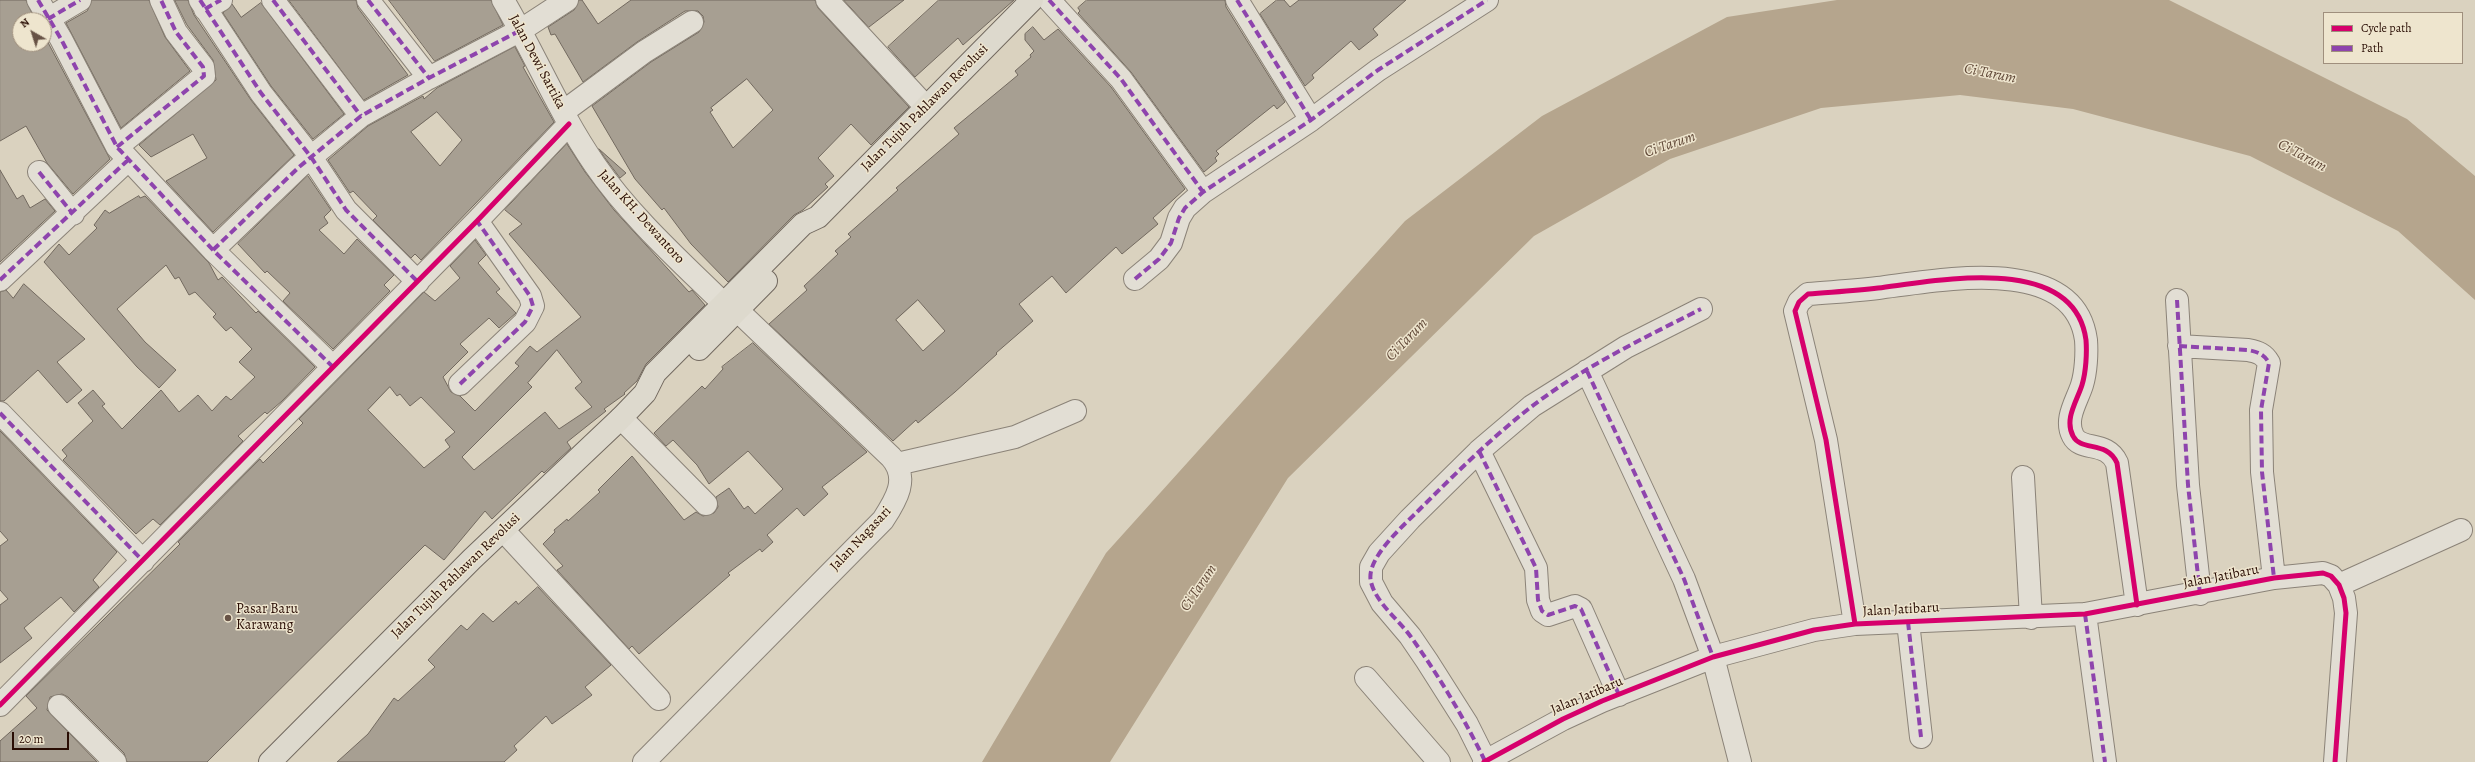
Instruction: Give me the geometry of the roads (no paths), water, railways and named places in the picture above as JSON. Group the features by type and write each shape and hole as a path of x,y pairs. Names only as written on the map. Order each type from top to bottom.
{"main road":[{"name":"Jalan Tujuh Pahlawan Revolusi","path":"270,762 503,530 621,418 645,393 655,373 812,233 818,217 1032,0"}],"street":[{"path":"80,0 43,10 61,39 122,154 213,250 333,367"},
{"path":"0,280 73,214 122,154 204,76 203,67 176,32 161,0"},
{"path":"273,0 362,116"},
{"path":"368,0 429,78"},
{"name":"Jalan Dewi Sartika","path":"504,0 566,118"},
{"path":"213,250 311,157 362,116 429,78 521,30 567,0"},
{"path":"827,0 926,107"},
{"path":"1048,0 1121,79 1203,192"},
{"path":"1237,0 1311,120"},
{"path":"1135,279 1159,259 1171,243 1182,213 1203,192 1311,120 1378,70 1486,0"},
{"path":"209,3 261,93 311,157 346,210 418,282"},
{"path":"0,705 477,221 566,118 644,52 692,22"},
{"name":"Jalan KH. Dewantoro","path":"566,118 595,166 624,201 675,257 730,307"},
{"path":"39,172 73,214"},
{"path":"460,384 525,322 533,306 530,296 477,221"},
{"path":"1855,624 1826,440 1795,311 1799,302 1808,294 1960,277 2021,280 2047,289 2068,302 2082,321 2086,340 2084,370 2069,423 2074,437 2082,443 2103,448 2113,455 2117,463 2137,605"},
{"path":"2177,300 2178,346 2188,485 2200,594"},
{"path":"730,307 897,464 1015,437 1075,410"},
{"path":"1485,762 1467,724 1428,661 1410,636 1382,603 1371,582 1371,567 1379,553 1410,519 1479,451 1532,406 1626,347 1702,309"},
{"path":"2178,346 2259,352 2265,356 2269,363 2261,410 2262,472 2274,578"},
{"path":"1587,371 1684,579 1713,657 1740,762"},
{"path":"0,413 143,561"},
{"path":"621,418 706,504"},
{"path":"1479,451 1536,568 1538,600 1542,611 1548,616 1575,606 1581,609 1619,695"},
{"name":"Jalan Nagasari","path":"644,762 883,520 897,498 901,487 897,464"},
{"path":"2023,477 2031,618"},
{"path":"503,530 659,699"},
{"path":"2336,762 2346,613 2344,598 2339,585 2461,530"},
{"name":"Jalan Jatibaru","path":"1485,762 1563,719 1713,657 1814,630 1855,624 2031,618 2085,614 2200,594 2274,578 2323,573 2331,576 2339,585"},
{"path":"2085,614 2105,762"},
{"path":"1908,622 1922,737"},
{"path":"1366,678 1439,762"},
{"path":"59,706 115,762"}],"water":[{"name":"Ci Tarum","path":"1837,0 2169,0 2407,119 2475,176 2475,300 2398,231 2250,156 2073,109 1960,95 1821,108 1670,159 1534,236 1288,478 1110,762 982,762 1106,553 1405,221 1542,116 1727,17"}],"place":[{"name":"Pasar Baru Karawang","path":"228,618"}]}
